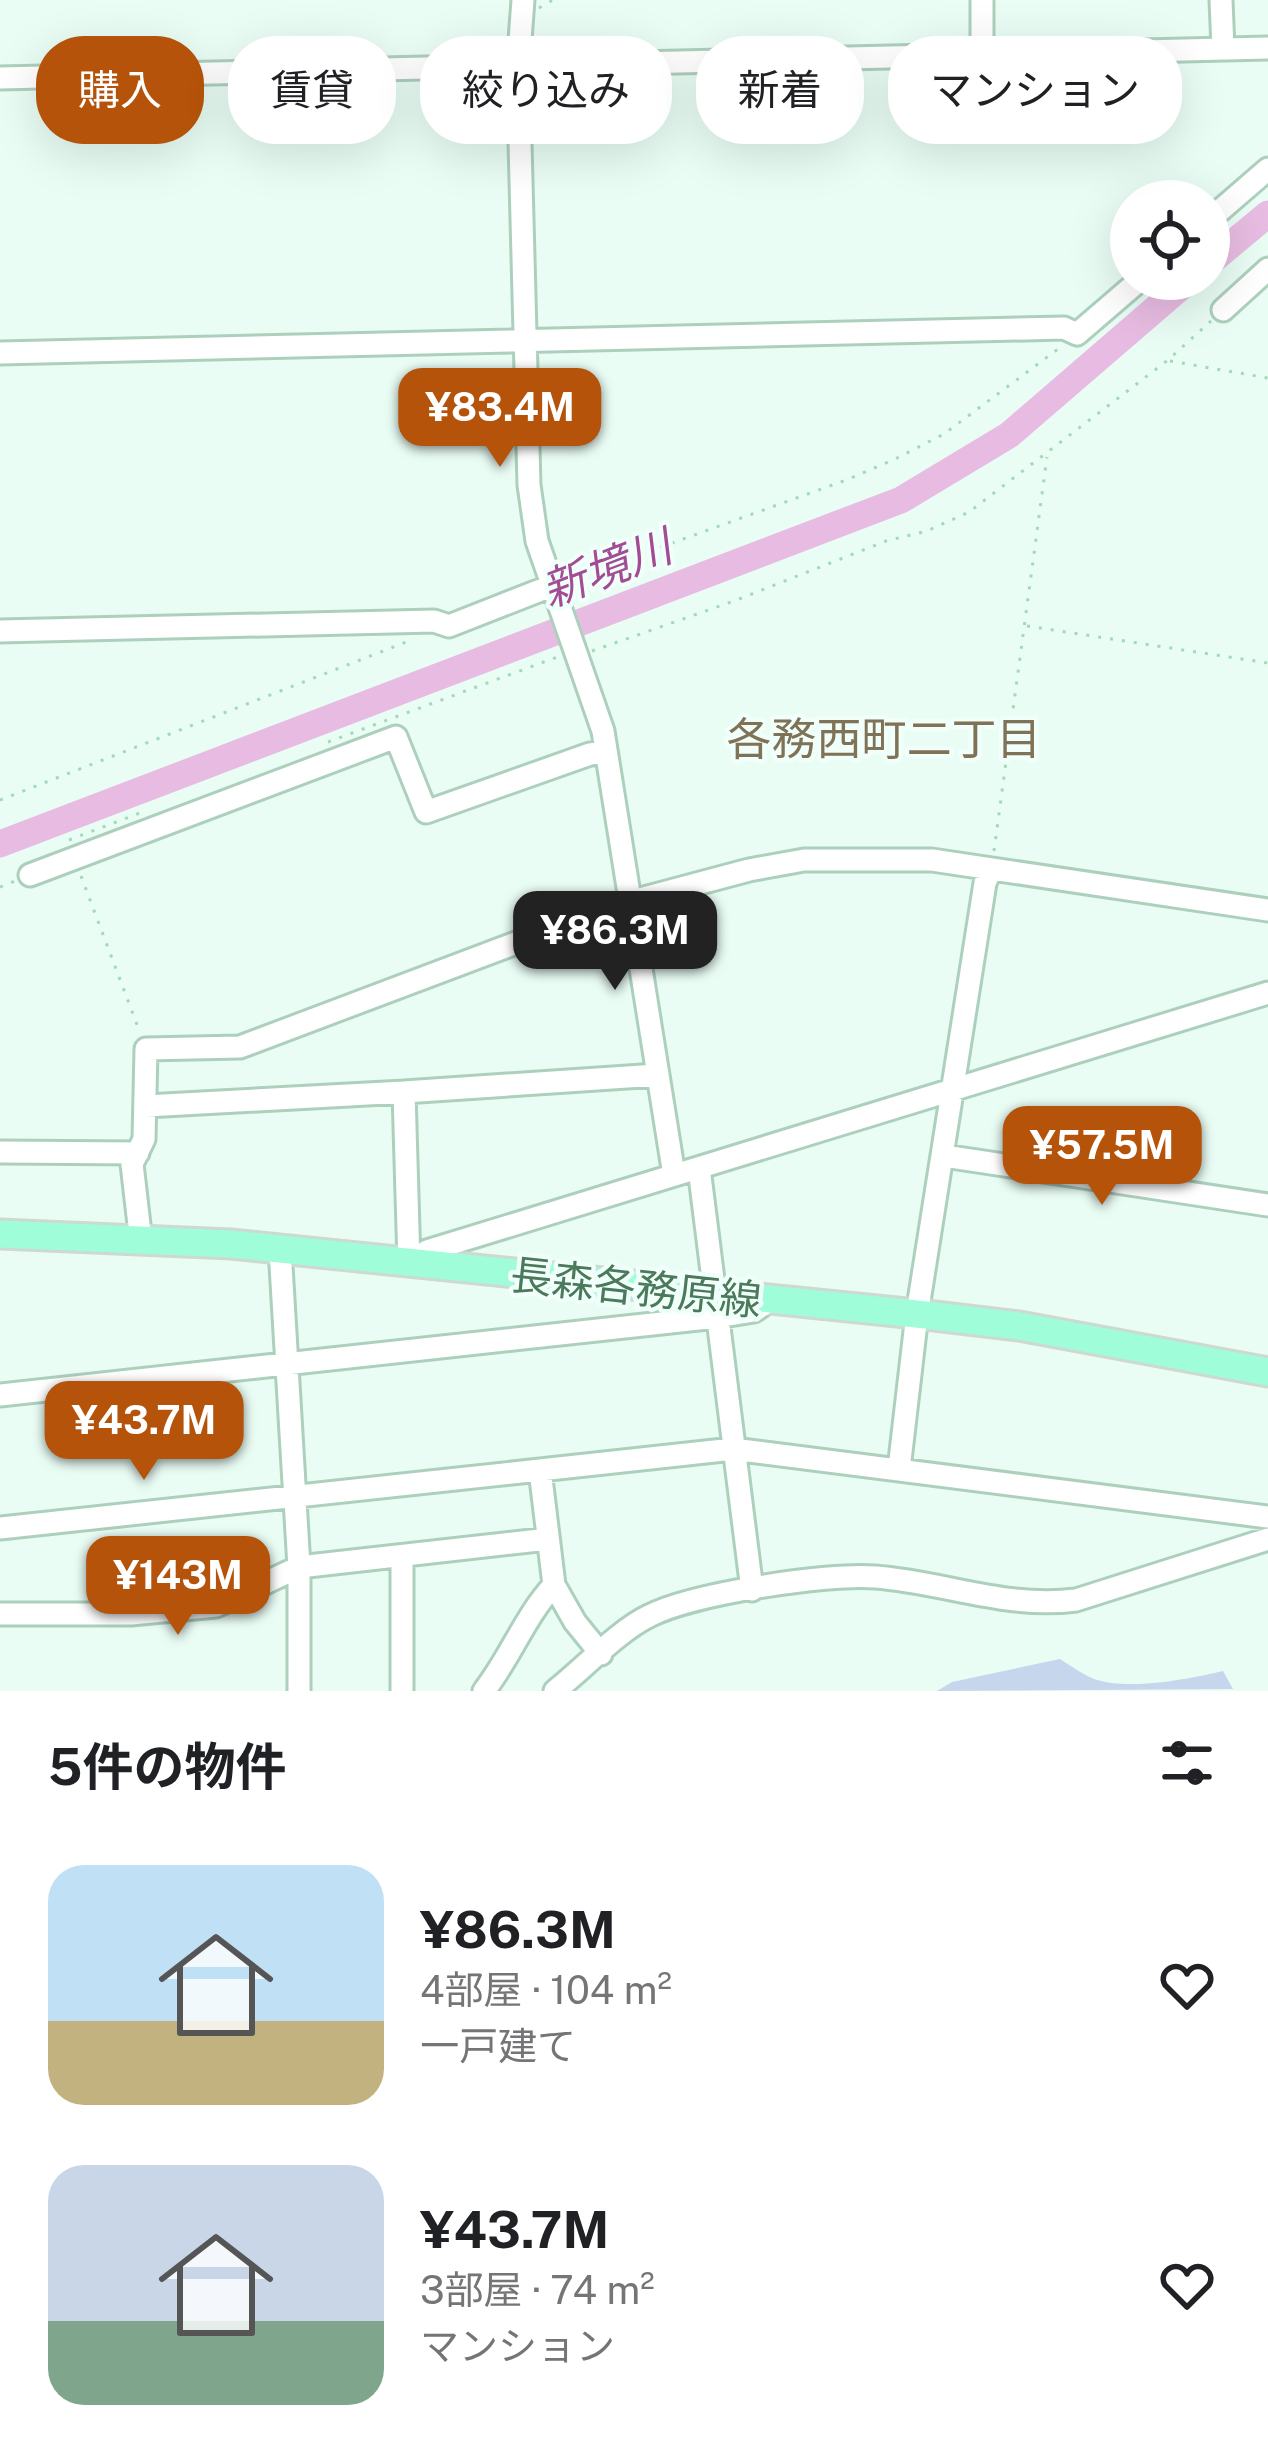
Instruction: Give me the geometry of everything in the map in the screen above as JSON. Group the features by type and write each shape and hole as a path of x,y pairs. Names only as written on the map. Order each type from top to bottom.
{"main road":[{"name":"長森各務原線","path":"0,1234 280,1249 715,1305 770,1300 917,1314 1018,1326 1268,1372"}],"street":[{"path":"520,36 523,0"},
{"path":"982,0 982,36"},
{"path":"1222,0 1223,49"},
{"path":"1182,50 1268,48"},
{"path":"672,64 888,58"},
{"path":"0,78 420,70"},
{"path":"520,144 529,485 537,542 576,649 606,752 674,1175"},
{"path":"1230,202 1268,169"},
{"path":"1223,310 1268,269"},
{"path":"0,353 1064,328 1077,334 1117,300"},
{"path":"0,631 434,621 449,626 555,594"},
{"path":"30,875 396,737 426,812 606,752"},
{"path":"141,1241 132,1164 144,1139 146,1049 240,1048 628,902 804,860 932,860 1268,910"},
{"path":"899,1469 917,1314 985,883 991,869"},
{"path":"409,1264 427,1251 1268,993"},
{"path":"146,1106 657,1075"},
{"path":"404,1092 409,1264"},
{"path":"0,1152 138,1153"},
{"path":"944,1156 1268,1205"},
{"path":"699,1168 752,1590"},
{"path":"280,1249 299,1568 299,1691"},
{"path":"0,1395 286,1363 715,1305"},
{"path":"0,1528 733,1450 1268,1516"},
{"path":"540,1470 554,1586 601,1654"},
{"path":"0,1614 131,1614 216,1606 299,1568 548,1539"},
{"path":"556,1691 646,1616 681,1604 814,1579 876,1577 1004,1601 1046,1604 1076,1600 1268,1539"},
{"path":"402,1556 402,1691"},
{"path":"484,1691 509,1657 539,1601 554,1586"}],"path":[{"path":"576,649 734,601 970,512 1168,360 1223,310"},
{"path":"555,594 897,458 960,423 1077,334"},
{"path":"1168,360 1268,378"},
{"path":"991,869 1047,455"},
{"path":"0,800 449,626"},
{"path":"1025,626 1268,663"},
{"path":"74,857 146,1049"}],"shaded area":[{"path":"1060,1659 1094,1679 1124,1684 1223,1671 1233,1689 937,1691 952,1682"}],"waterway":[{"name":"新境川","path":"1230,246 1268,214"},
{"name":"新境川","path":"0,844 901,500 1009,435 1166,300"}],"district":[{"name":"各務西町二丁目","path":"884,738"}]}
